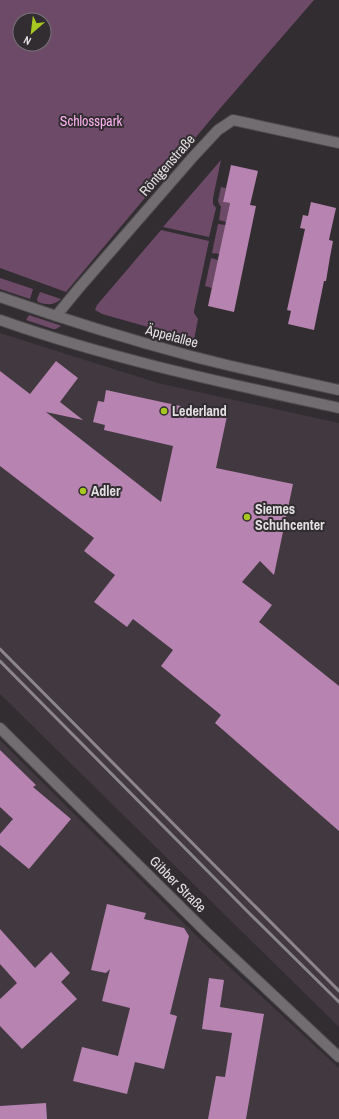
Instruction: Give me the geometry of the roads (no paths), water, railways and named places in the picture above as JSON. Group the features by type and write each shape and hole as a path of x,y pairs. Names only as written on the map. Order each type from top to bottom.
{"street":[{"name":"Röntgenstraße","path":"56,316 207,141 218,130 233,120 339,143"},
{"name":"Äppelallee","path":"0,297 56,316 191,356 339,390"},
{"path":"0,320 164,368 339,408"},
{"name":"Gibber Straße","path":"0,728 206,932 339,1057"}],"railway":[{"path":"0,649 339,991"},
{"path":"0,661 339,1002"}],"place":[{"name":"Lederland","path":"164,411"},
{"name":"Adler","path":"83,491"},
{"name":"Siemes Schuhcenter","path":"247,517"}],"park label":[{"name":"Schlosspark","path":"91,121"}]}
